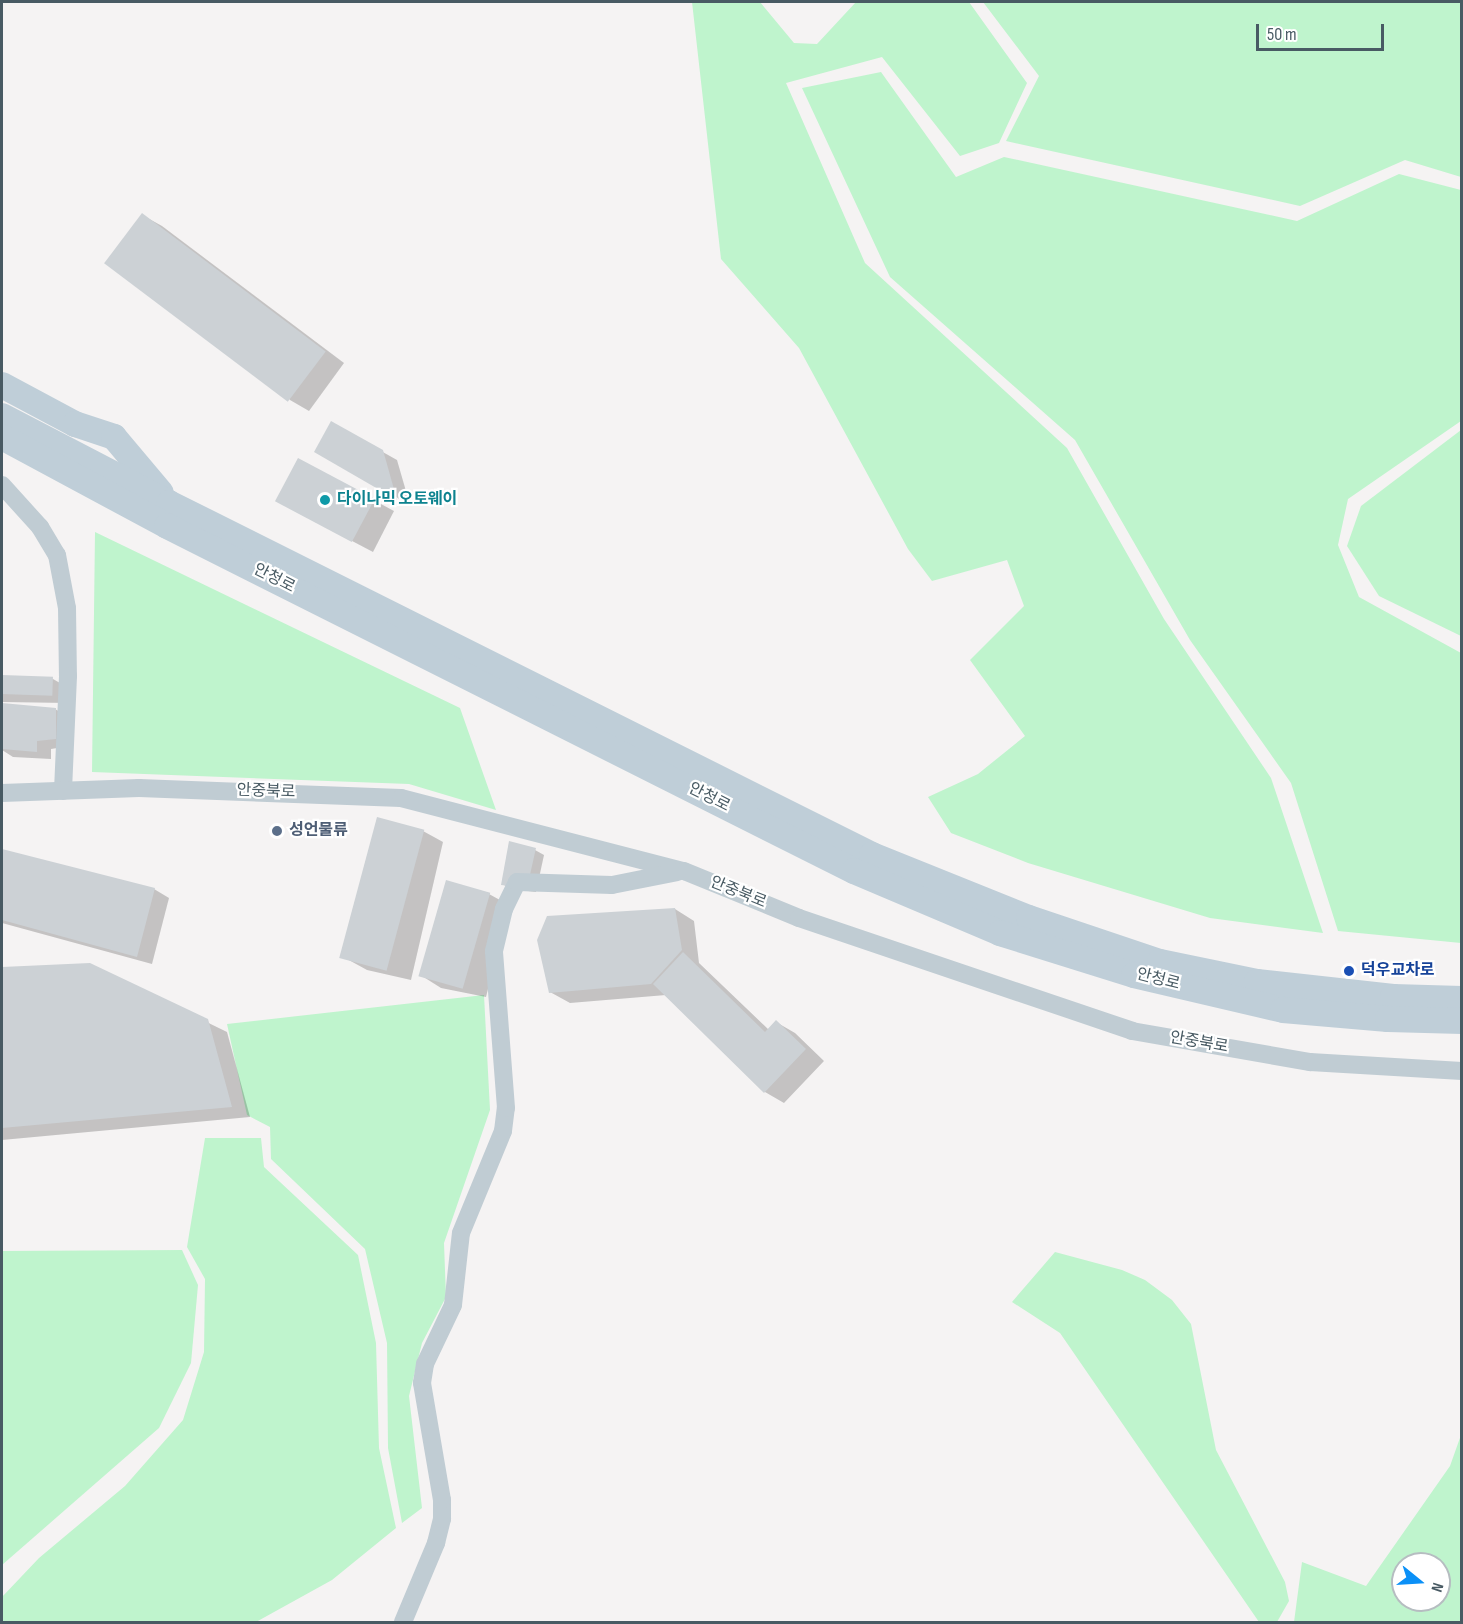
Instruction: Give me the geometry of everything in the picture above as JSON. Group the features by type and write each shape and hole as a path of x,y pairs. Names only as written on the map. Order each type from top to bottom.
{"street":[{"path":"2,385 75,424 114,437 169,503"},
{"name":"안청로","path":"2,416 169,503 872,855 1029,918 1160,962 1257,982 1393,997 1461,999"},
{"name":"안청로","path":"2,437 167,526 854,871 1000,933 1134,975 1282,1010 1388,1019 1461,1021"},
{"path":"2,484 40,527 57,555 67,608 69,676 63,791"},
{"name":"안중북로","path":"2,793 140,788 400,798 684,871 799,918 1132,1031 1310,1062 1461,1071"},
{"path":"404,1623 436,1543 442,1519 442,1500 422,1383 425,1364 453,1305 461,1233 503,1131 506,1108 494,951 504,909 518,882 612,885 684,871"}],"green space":[{"path":"692,2 760,2 794,43 817,44 856,2 969,2 1027,83 999,143 960,156 882,57 786,83 865,263 1067,448 1164,619 1271,778 1323,933 1210,918 1028,863 951,833 928,797 978,774 1025,736 970,660 1024,606 1007,560 932,581 908,549 799,348 721,259"},
{"path":"983,2 1461,2 1461,177 1405,160 1300,206 1006,141 1039,76"},
{"path":"881,72 956,177 1004,157 1297,221 1399,174 1461,190 1461,421 1348,499 1338,545 1359,597 1461,653 1461,943 1338,931 1291,783 1190,640 1075,440 890,277 802,88"},
{"path":"1461,430 1461,636 1379,596 1347,546 1361,506"},
{"path":"95,532 460,708 496,810 409,784 92,772"},
{"path":"484,995 490,1110 444,1243 446,1297 422,1343 409,1396 422,1508 402,1523 388,1448 387,1343 365,1249 271,1159 270,1127 247,1115 227,1024"},
{"path":"205,1138 261,1138 264,1167 358,1255 376,1343 379,1448 396,1528 332,1580 256,1622 2,1622 2,1597 39,1558 125,1486 183,1420 204,1352 205,1279 187,1247"},
{"path":"182,1250 198,1285 191,1363 159,1428 2,1565 2,1251"},
{"path":"1055,1252 1122,1270 1145,1280 1172,1300 1191,1324 1216,1450 1285,1582 1289,1601 1277,1622 1259,1622 1060,1333 1012,1302"},
{"path":"1461,1435 1461,1622 1294,1622 1302,1562 1366,1586 1450,1466"}],"building":[{"path":"142,213 326,351 288,402 104,263"},
{"path":"331,421 383,450 397,500 314,452"},
{"name":"다이나믹 오토웨이","path":"298,458 375,499 352,542 275,501"},
{"path":"2,675 53,677 52,696 2,694"},
{"path":"2,703 56,708 56,739 37,741 37,752 2,749"},
{"path":"377,817 424,830 387,971 339,958"},
{"path":"509,841 536,848 527,888 501,885"},
{"path":"2,849 155,888 137,957 2,920"},
{"path":"446,880 490,893 463,989 418,976"},
{"path":"675,908 682,950 651,984 549,993 537,940 547,916"},
{"path":"683,952 765,1032 776,1020 806,1049 764,1093 653,984"},
{"path":"90,963 208,1019 232,1107 2,1128 2,967"}],"place":[{"name":"다이나믹 오토웨이","path":"325,500"},
{"name":"성언물류","path":"277,831"},
{"name":"덕우교차로","path":"1349,971"}]}
